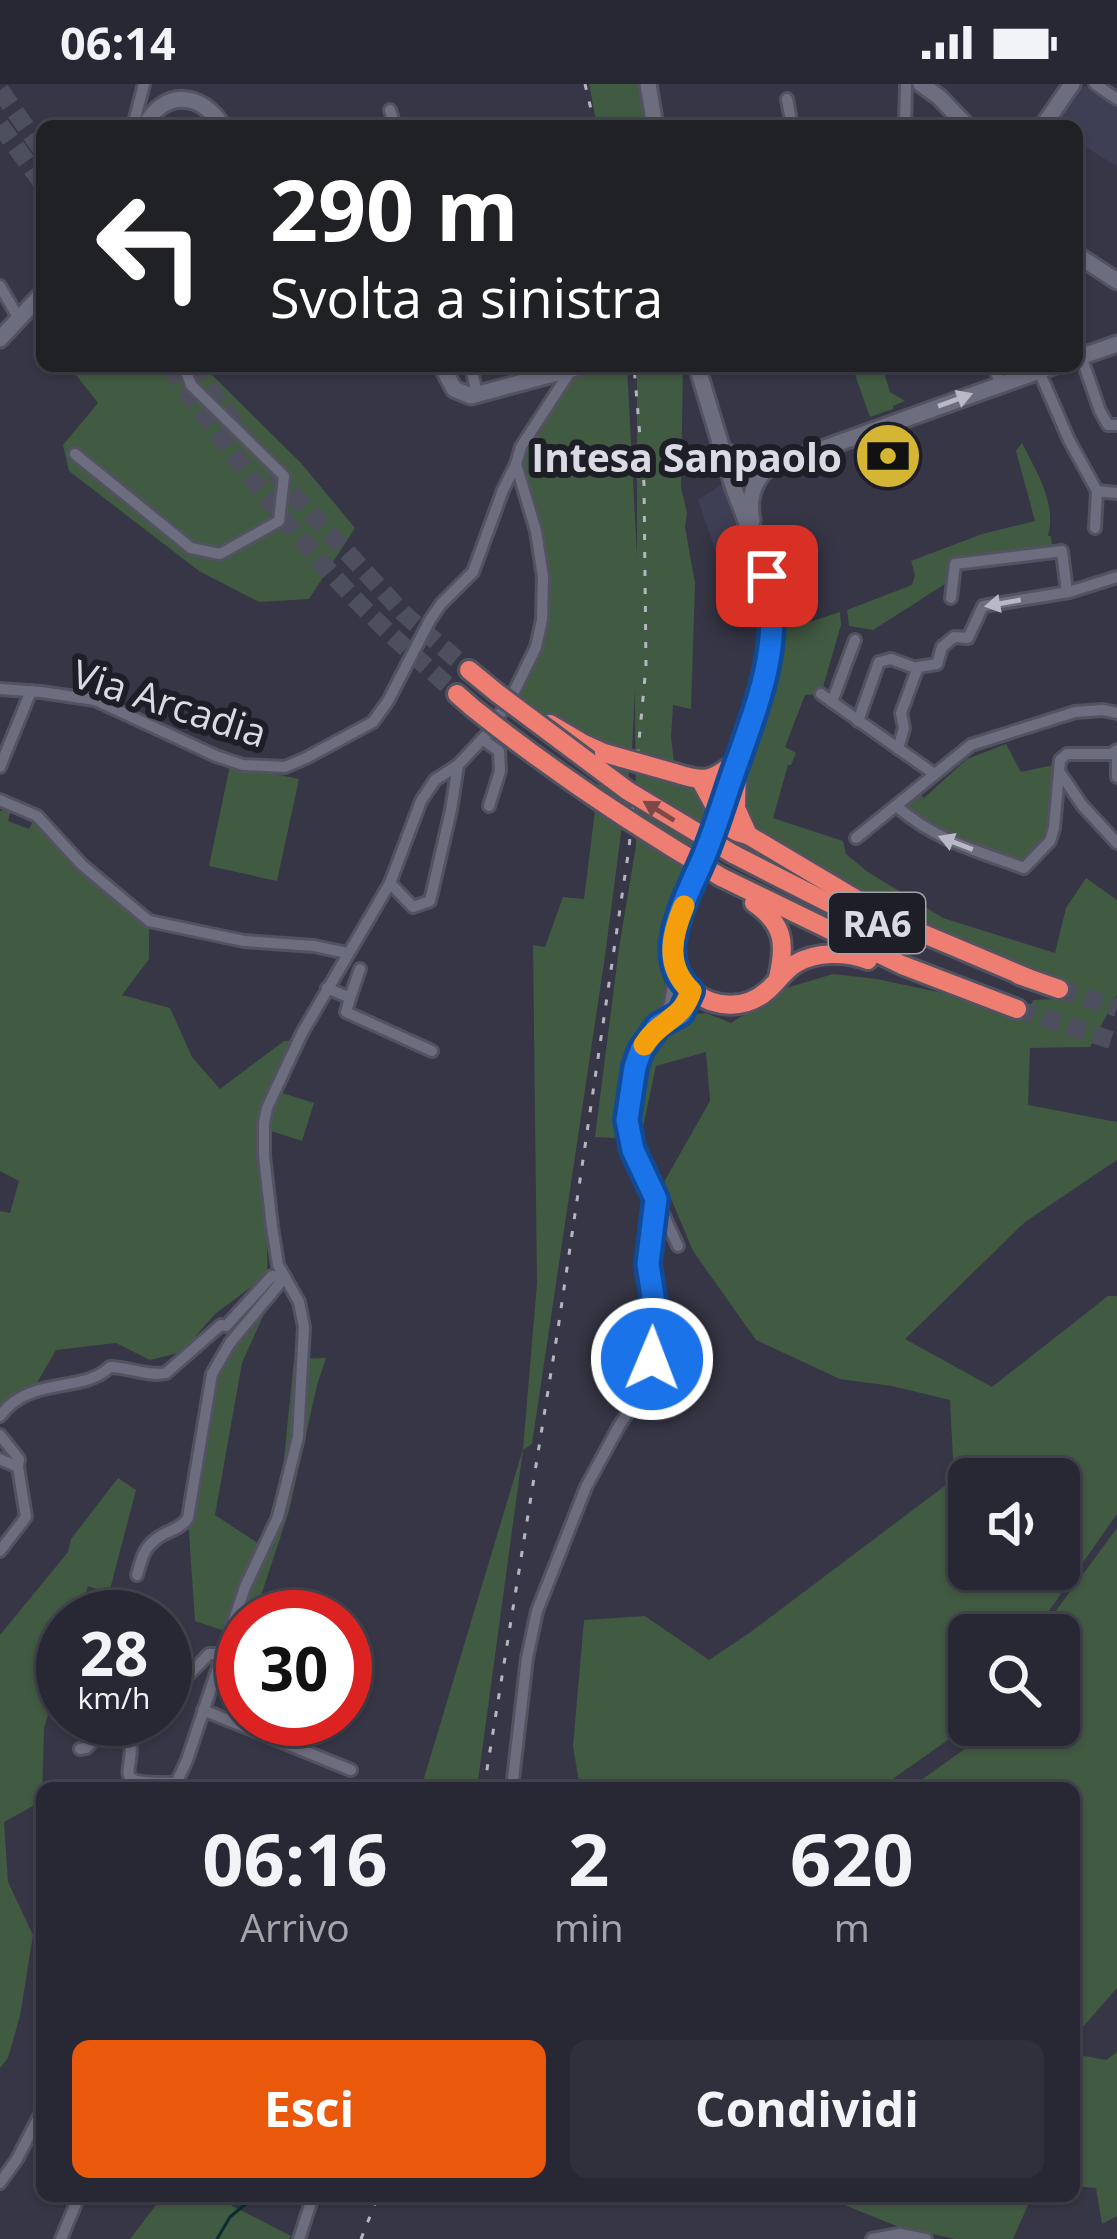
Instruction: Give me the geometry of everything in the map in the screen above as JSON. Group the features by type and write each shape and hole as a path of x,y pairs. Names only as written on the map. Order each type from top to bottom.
{"highway":[{"name":"RA6","path":"469,670 628,790 733,854 861,917 1059,988"},
{"path":"492,689 604,753 701,782 713,800 713,835 748,835 893,921 1028,978"},
{"name":"RA6","path":"457,694 546,766 719,881 844,939 1017,1009"},
{"path":"701,782 737,761"},
{"path":"737,761 736,808 748,835"},
{"path":"719,881 770,914 778,927 782,952 778,979"},
{"path":"691,991 716,1004 745,1004 796,963 828,954 844,954 964,990"}],"main road":[{"path":"649,84 654,120"},
{"path":"923,86 951,120"},
{"path":"923,86 961,120"},
{"path":"1046,120 1064,87"},
{"path":"148,120 161,104 173,99 204,106 218,120"},
{"path":"1083,259 1115,275"},
{"path":"0,339 36,301"},
{"path":"1083,356 1117,344"},
{"path":"445,372 461,394 559,372"},
{"path":"697,372 759,552"},
{"path":"719,439 739,468 766,469 1034,372"},
{"path":"691,991 675,972 676,924 713,835 761,695 773,643 772,597 750,499 766,469"}],"street":[{"path":"135,120 144,84"},
{"path":"905,120 906,84"},
{"path":"1095,84 1117,99"},
{"path":"787,99 791,120"},
{"path":"390,110 393,120"},
{"path":"0,286 20,320"},
{"path":"1083,367 1108,425 1117,425"},
{"path":"75,454 190,548 220,554 279,521 284,476 191,386 186,372"},
{"path":"472,372 477,394"},
{"name":"Via Arcadia","path":"0,689 95,700 243,765 285,767 374,722 430,620 473,572 521,447 574,372"},
{"path":"996,372 1000,384"},
{"path":"1047,372 1069,440 1097,491 1095,528"},
{"path":"244,1590 278,1517 298,1437 304,1327 298,1302 278,1265 264,1123 267,1108 302,1034 389,883 421,801 435,780 458,765 482,739 536,647 543,577 536,531 516,464"},
{"path":"1097,491 1117,493"},
{"path":"951,598 955,564 1062,551 1067,592"},
{"path":"858,721 879,662 891,659 917,669 937,664 943,646 953,638 968,638 983,606 1067,592 1117,577"},
{"path":"855,640 826,698 934,773"},
{"path":"898,749 904,728 902,713 917,669"},
{"path":"0,767 31,691"},
{"path":"856,838 970,745 1063,717 1113,713"},
{"path":"482,739 499,751 500,771 489,806"},
{"path":"896,806 940,838 1024,868 1050,841 1060,760 1067,754 1117,750"},
{"path":"1117,761 1117,777"},
{"path":"389,883 413,907 430,901 458,765"},
{"path":"1060,771 1082,805 1117,843"},
{"path":"0,800 38,816 82,865 149,920 244,941 347,952"},
{"path":"360,969 346,1012 432,1051"},
{"path":"670,1004 675,972"},
{"path":"328,988 350,998"},
{"path":"678,1246 633,1150 627,1120 641,1050 670,1004 691,991"},
{"path":"681,1013 691,991"},
{"path":"658,1026 681,1013 716,1004"},
{"path":"513,1782 526,1658 537,1611 586,1487 648,1382 654,1303 648,1264 656,1199"},
{"path":"0,1416 9,1404 30,1393 99,1377 110,1367 166,1373 221,1325 226,1326 272,1276 285,1276"},
{"path":"136,1575 143,1553 155,1539 188,1518 207,1395 220,1358 285,1276"},
{"path":"0,1436 19,1459 26,1516 0,1551"},
{"path":"0,1460 18,1467"},
{"path":"140,1534 155,1539"},
{"path":"192,1671 209,1654 216,1654"},
{"path":"177,1782 216,1670"},
{"path":"203,1710 351,1771"},
{"path":"80,1749 110,1724 128,1730 127,1772 137,1782"},
{"path":"0,2183 36,2123"},
{"path":"61,2239 76,2202"},
{"path":"298,2239 311,2202"},
{"path":"872,2239 900,2234 926,2239"}],"shaded area":[{"path":"1081,84 1117,105 1117,167 1083,145 1083,120 1054,120"},
{"path":"722,484 751,570 724,576 698,500"}],"green space":[{"path":"589,84 646,84 651,120 596,120"},
{"path":"74,372 209,372 301,463 355,528 309,599 259,602 199,571 69,471 63,445 98,403"},
{"path":"570,372 627,372 637,556 637,372 683,372 681,487 695,583 691,709 673,705 671,737 676,779 698,787 709,803 702,849 685,877 664,946 665,1004 656,1018 706,1013 731,1023 783,989 833,974 971,999 1024,1020 1033,1000 1054,999 1054,980 909,926 770,842 742,819 741,784 777,676 784,625 781,577 785,576 801,625 840,612 841,625 821,694 805,695 785,747 796,753 773,818 843,841 846,854 868,872 943,918 1055,953 1066,908 1086,878 1117,900 1117,995 1090,1047 1030,1048 1028,1105 1117,1122 1117,1160 1025,1222 905,1339 992,1387 1108,1296 1117,1296 1117,1514 1080,1567 1080,1458 953,1458 950,1400 840,1379 756,1340 693,1251 664,1182 710,1101 706,1052 656,1066 643,1127 615,1138 595,1137 636,845 635,690 632,749 605,956 532,1444 523,1450 478,1782 423,1782 523,1449 537,1283 533,945 545,947 563,897 584,899 603,746 553,720 514,692 536,647 543,577 516,464"},
{"path":"854,372 884,372 890,392 905,401 870,417"},
{"path":"1022,443 1047,499 1052,547 954,563 953,579 873,630 849,626 847,610 912,585 911,561 982,534 1035,521 1016,451"},
{"path":"1006,744 1021,772 1053,765 1047,831 1023,862 945,834 904,806 918,792 924,798 967,759"},
{"path":"230,765 299,779 277,881 209,866"},
{"path":"11,809 8,821 29,829 35,817 149,921 149,959 122,995 170,1008 192,1057 220,1089 284,1041 294,1041 261,1111 267,1275 215,1314 182,1352 150,1360 116,1343 56,1350 34,1388 0,1404 0,1211 10,1213 19,1181 0,1171 0,811"},
{"path":"279,1092 314,1103 302,1141 268,1130"},
{"path":"276,1287 242,1363 215,1515 259,1544 280,1498 294,1359 326,1358 289,1511 263,1590 216,1590 216,1628 195,1621 188,1518 212,1374"},
{"path":"118,1478 136,1490 110,1590 88,1586 87,1590 37,1590 68,1552 71,1539"},
{"path":"948,1484 948,1590 1064,1590 1047,1614 948,1614 948,1740 888,1782 579,1782 573,1746 584,1620 645,1616 709,1660"},
{"path":"1117,1528 1117,1988 1080,2030 1080,1782 918,1782 969,1746 1080,1746 1080,1614 1054,1614 1071,1590 1080,1590 1080,1578"},
{"path":"36,1591 36,1746 44,1746 43,1782 36,1782 36,1804 4,1822 8,1882 33,1935 20,2016 8,2058 0,2068 0,1635"},
{"path":"1117,2052 1117,2216 1102,2224 1096,2188 1080,2187 1080,2055 1106,2060"},
{"path":"158,2202 225,2202 291,2236 289,2239 130,2239"},
{"path":"837,2202 1029,2202 1013,2239 955,2239 899,2227"}],"waterway":[{"path":"217,2239 230,2217 248,2202"}],"tunnel":[{"path":"0,90 36,141"},
{"path":"0,125 36,175"},
{"path":"174,372 305,544 367,612 457,694"},
{"path":"197,372 242,432"},
{"path":"274,473 403,613 469,670"},
{"path":"1059,989 1117,1008"},
{"path":"1017,1009 1117,1042"}],"railway":[{"path":"585,84 594,120"},
{"path":"485,1782 629,848 646,666 644,484 635,372"},
{"path":"361,2239 376,2202"}],"slow traffic":[{"path":"644,1045 658,1026 681,1013 689,998 691,991 675,972 672,955 684,906"}],"place":[{"name":"Intesa Sanpaolo","path":"888,456"}],"route":[{"path":"652,1359 654,1303 648,1264 656,1199 633,1150 627,1120 641,1050 658,1026 681,1013 691,991 675,972 676,924 713,835 761,695 773,643 767,576"}]}
